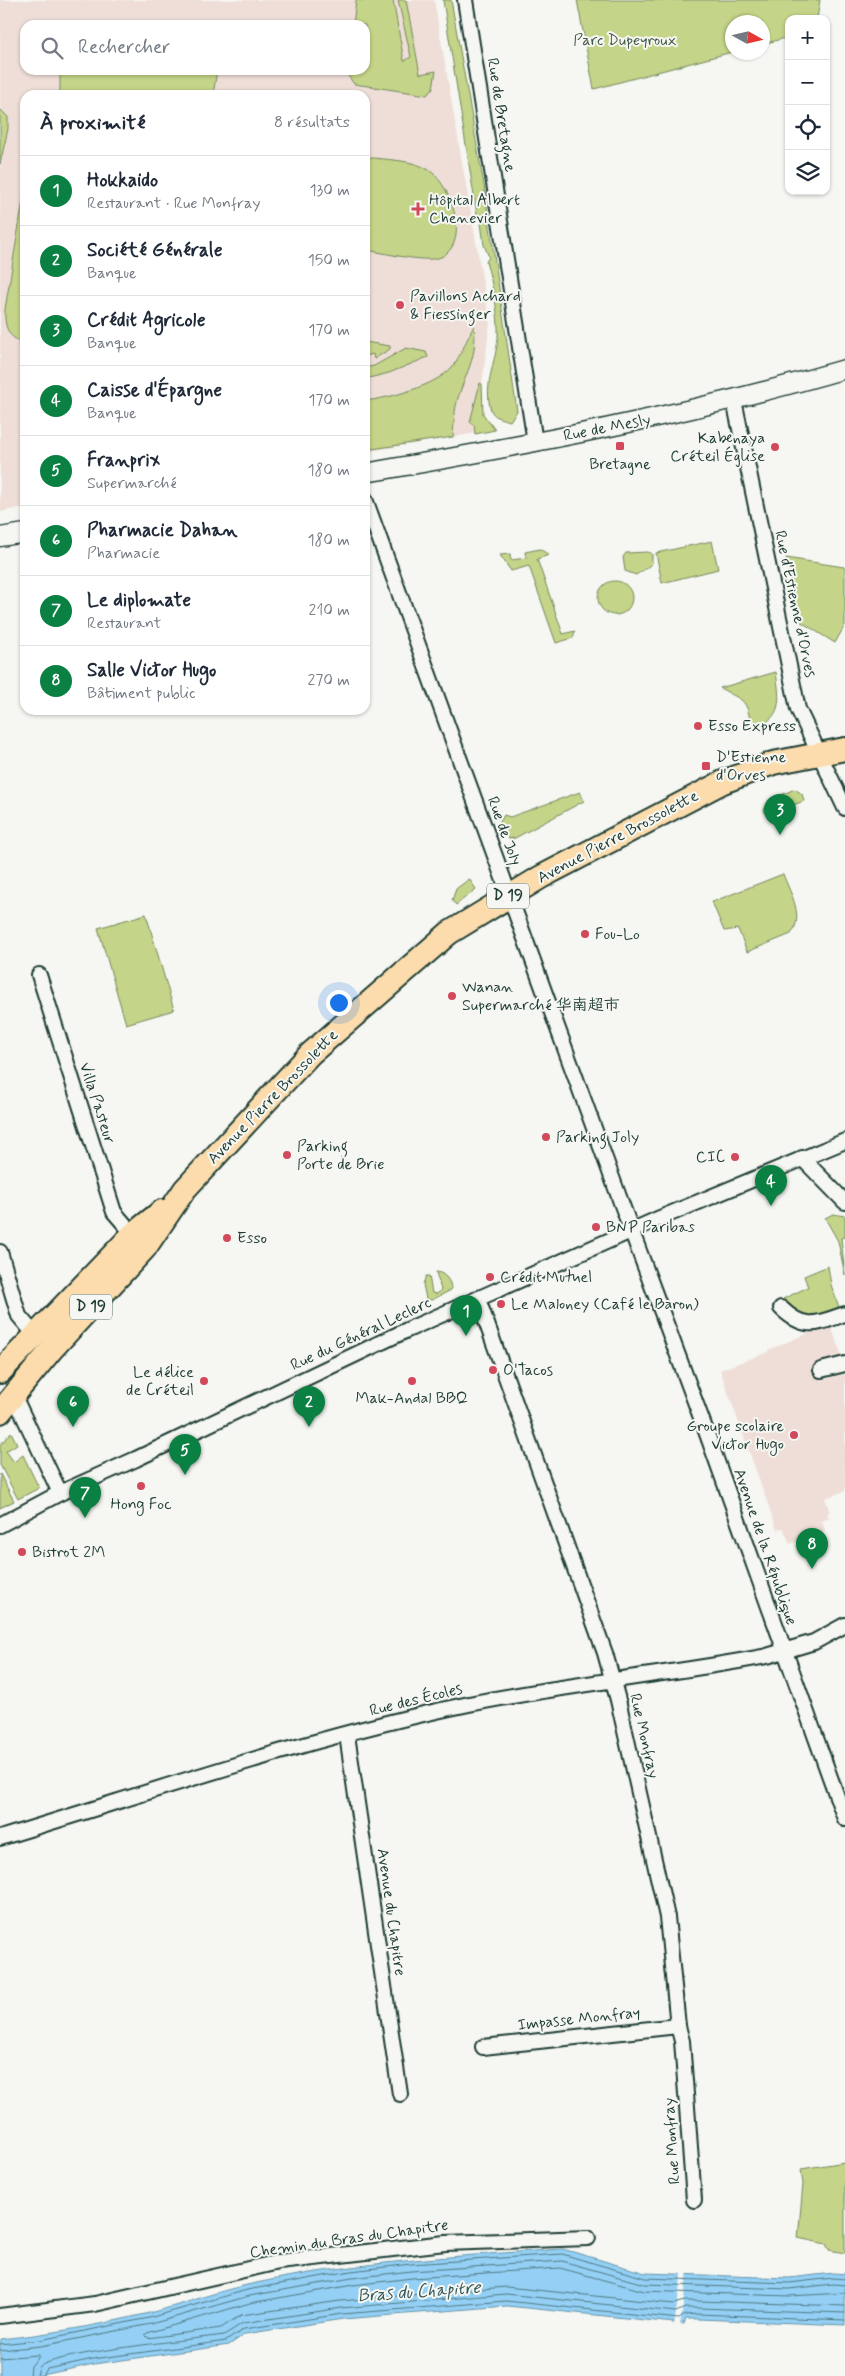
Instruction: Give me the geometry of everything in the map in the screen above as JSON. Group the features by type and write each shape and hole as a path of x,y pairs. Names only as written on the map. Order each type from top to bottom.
{"main road":[{"name":"Avenue Pierre Brossolette","path":"0,1372 133,1234 177,1199 310,1054 449,933 509,895 723,782 773,763 845,749"},
{"name":"Avenue Pierre Brossolette","path":"7,1404 52,1349 145,1248 177,1199"}],"street":[{"name":"Rue de Bretagne","path":"465,0 535,442"},
{"name":"Rue de Mesly","path":"370,472 605,430 734,400 845,369"},
{"name":"Rue d'Estienne d'Orves","path":"734,400 798,709 845,808"},
{"name":"Rue de Joly","path":"370,513 631,1231"},
{"path":"0,537 20,534"},
{"name":"Villa Pasteur","path":"39,975 114,1212 133,1234"},
{"name":"Rue du Général Leclerc","path":"0,1525 60,1493 136,1459 407,1330 631,1231 845,1141"},
{"path":"802,1158 845,1202"},
{"name":"Avenue de la République","path":"631,1231 706,1431 845,1819"},
{"path":"0,1252 19,1316 36,1336"},
{"name":"Rue Monfray","path":"478,1299 614,1681 667,1917 678,2026 682,2041 694,2200"},
{"path":"781,1308 793,1319 808,1325 845,1314"},
{"path":"821,1370 845,1364"},
{"path":"7,1404 60,1493"},
{"name":"Rue des Écoles","path":"0,1838 240,1764 469,1704 784,1652 814,1642 845,1625"},
{"name":"Avenue du Chapitre","path":"347,1735 400,2094"},
{"name":"Impasse Monfray","path":"483,2047 678,2026"},
{"name":"Chemin du Bras du Chapitre","path":"0,2316 95,2304 288,2261 437,2243 588,2238"}],"shaded area":[{"name":"Hôpital Albert Chenevier","path":"0,0 434,0 490,323 482,384 483,414 495,430 370,451 370,90 20,90 20,508 0,512"},
{"name":"Groupe scolaire Victor Hugo","path":"830,1324 842,1356 814,1364 821,1380 845,1374 845,1491 825,1498 830,1512 827,1513 829,1518 822,1521 825,1531 790,1544 783,1528 777,1530 720,1370 768,1352 768,1350"}],"green space":[{"path":"356,0 393,0 404,61 411,57 398,0 406,0 420,74 436,71 433,88 427,95 354,84 347,75 370,75 370,20 354,20"},
{"path":"443,0 451,0 488,214 477,215"},
{"name":"Parc Dupeyroux","path":"577,0 820,0 818,15 785,15 785,38 770,42 770,15 725,15 725,54 594,89"},
{"path":"60,75 216,75 214,90 60,90"},
{"path":"0,109 8,117 8,129 0,164"},
{"path":"370,157 398,160 422,166 437,177 450,200 456,227 455,239 450,250 441,257 434,259 404,257 370,251"},
{"path":"20,219 20,341 10,335 6,326 5,309"},
{"path":"489,220 517,411 510,421 494,415 489,401 489,383 498,338 498,319 486,262 489,257 484,245 481,223"},
{"path":"474,326 473,355 457,403 453,437 370,449 370,400 412,390 435,380 452,367"},
{"path":"370,343 390,346 390,349 374,359 373,354 370,355"},
{"path":"406,348 426,352 428,357 389,373 370,378 370,367"},
{"path":"480,383 482,384 483,414 495,430 475,434 474,425 470,422"},
{"path":"712,541 718,569 662,583 656,553"},
{"path":"540,549 549,555 537,559 563,634 575,631 573,638 556,643 529,566 511,571 500,555 510,554 511,560 526,558 525,552"},
{"path":"648,552 652,554 652,563 649,566 636,575 625,571 623,557 626,553"},
{"path":"786,558 844,567 845,625 835,643 798,620"},
{"path":"615,581 627,586 632,598 627,610 615,615 603,610 598,598 603,586"},
{"path":"776,672 778,707 770,720 752,730 744,702 720,688"},
{"path":"795,789 802,794 804,801 766,815 764,810 769,800"},
{"path":"580,792 584,801 515,838 509,839 498,825 504,815 510,817"},
{"path":"783,874 795,904 797,920 795,927 791,934 747,952 738,929 724,931 712,902"},
{"path":"469,879 476,889 456,905 452,900 456,889"},
{"path":"146,914 174,1010 126,1024 98,928"},
{"path":"833,1214 845,1216 845,1237 841,1238 845,1275 838,1241 825,1218"},
{"path":"828,1266 831,1285 840,1310 816,1316 803,1315 796,1312 783,1299 808,1287 804,1276"},
{"path":"436,1272 447,1278 451,1290 432,1300 426,1299 423,1284 426,1276 429,1276 432,1293 437,1294 441,1290"},
{"path":"11,1432 17,1444 6,1451 14,1462 23,1455 39,1488 18,1499 0,1465 0,1445"},
{"path":"0,1474 14,1501 0,1508"},
{"path":"845,2162 845,2253 829,2250 826,2244 798,2238 803,2184 801,2169"}],"water":[{"name":"Bras du Chapitre","path":"563,2249 645,2273 789,2278 834,2273 845,2274 845,2325 698,2319 686,2319 684,2324 507,2306 343,2319 245,2334 229,2345 94,2364 38,2376 0,2376 0,2339 56,2332 112,2321 161,2310 235,2288 286,2277 404,2261"}],"pier":[{"path":"682,2271 688,2271 680,2326 674,2326"}],"place":[{"name":"Hôpital Albert Chenevier","path":"418,209"},
{"name":"Pavillons Achard & Fiessinger","path":"400,305"},
{"name":"Bretagne","path":"620,446"},
{"name":"Kabenaya Créteil Église","path":"775,447"},
{"name":"Esso Express","path":"698,726"},
{"name":"D'Estienne d'Orves","path":"706,766"},
{"name":"Crédit Agricole","path":"780,835"},
{"name":"Fou-Lo","path":"585,934"},
{"name":"Wanan Supermarché 华南超市","path":"452,996"},
{"name":"Parking Joly","path":"546,1137"},
{"name":"Parking Porte de Brie","path":"287,1155"},
{"name":"CIC","path":"735,1157"},
{"name":"Caisse d'Épargne","path":"771,1206"},
{"name":"BNP Paribas","path":"596,1227"},
{"name":"Esso","path":"227,1238"},
{"name":"Crédit Mutuel","path":"490,1277"},
{"name":"Le Maloney (Café le Baron)","path":"501,1304"},
{"name":"Hokkaido","path":"466,1336"},
{"name":"O'Tacos","path":"493,1370"},
{"name":"Le délice de Créteil","path":"204,1381"},
{"name":"Mak-Andal BBQ","path":"412,1381"},
{"name":"Pharmacie Dahan","path":"73,1427"},
{"name":"Société Générale","path":"309,1427"},
{"name":"Groupe scolaire Victor Hugo","path":"794,1435"},
{"name":"Franprix","path":"185,1475"},
{"name":"Hong Foc","path":"141,1486"},
{"name":"Le diplomate","path":"85,1518"},
{"name":"Bistrot 2M","path":"22,1552"},
{"name":"Salle Victor Hugo","path":"812,1569"}]}
